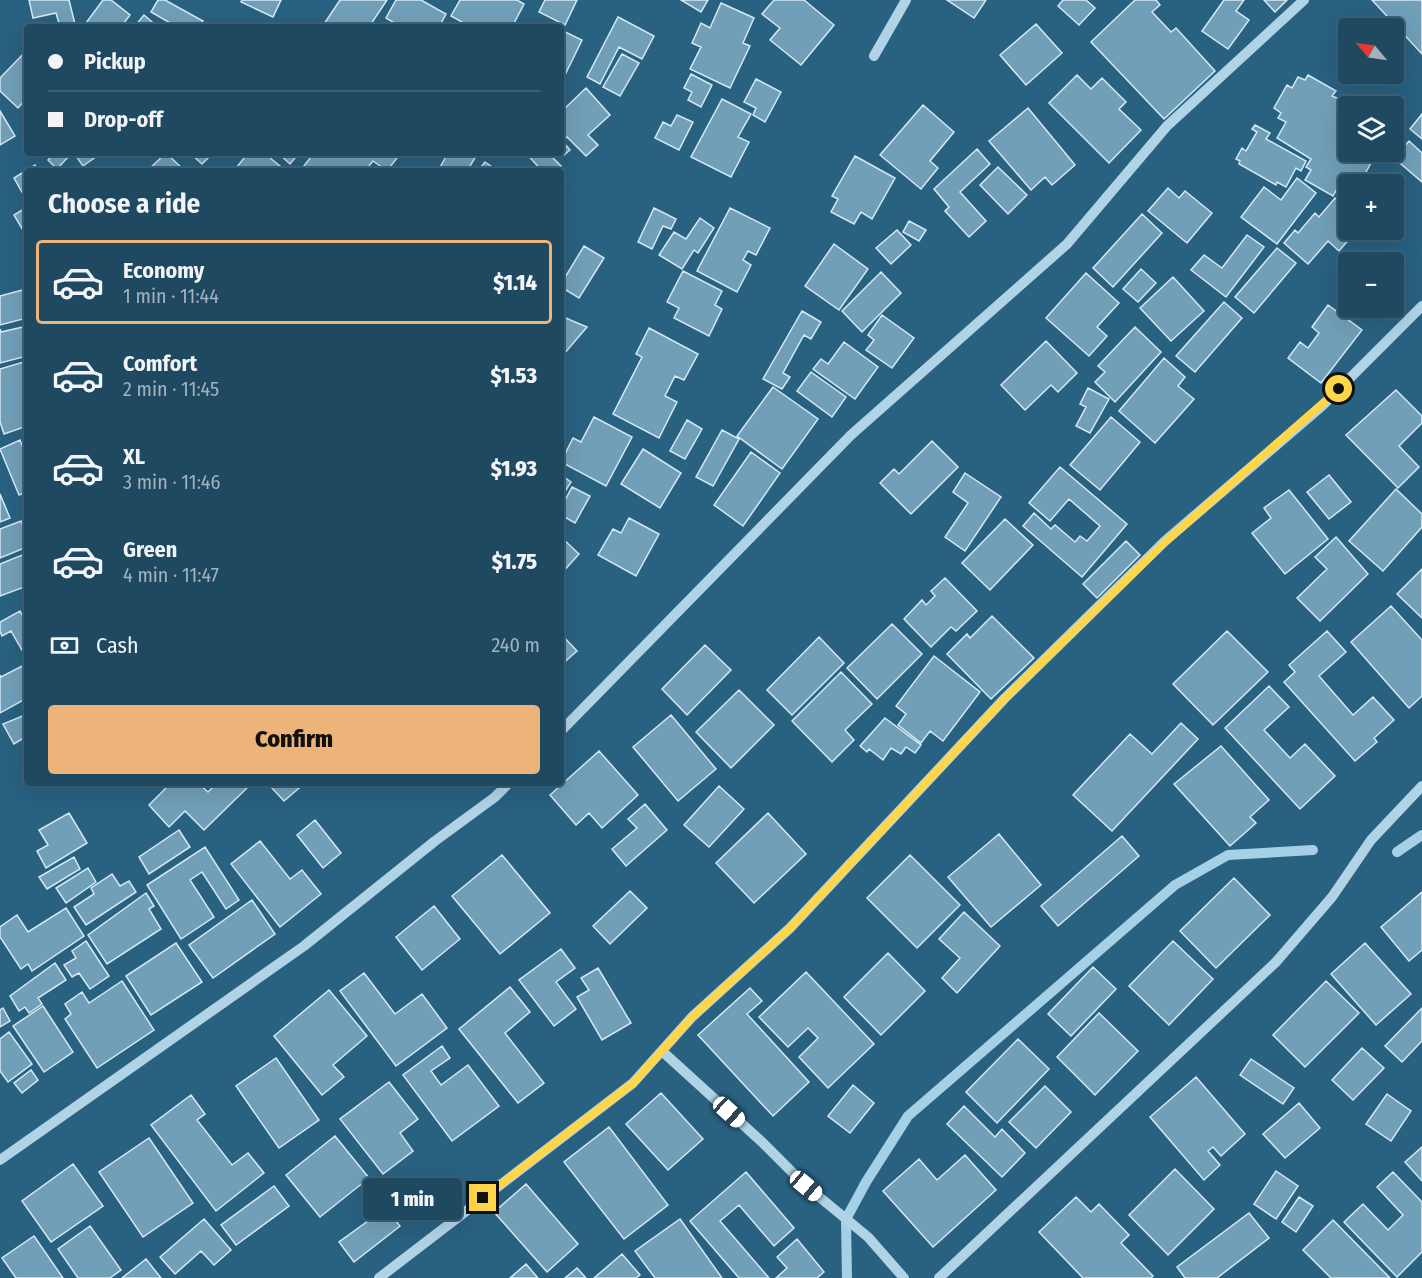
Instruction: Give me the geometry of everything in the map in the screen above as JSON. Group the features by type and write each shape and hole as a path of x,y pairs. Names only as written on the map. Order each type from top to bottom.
{"street":[{"path":"874,56 906,0"},
{"path":"564,728 851,435 1067,244 1167,126 1304,0"},
{"path":"379,1278 633,1083 692,1017 790,928 1030,673 1165,542 1322,406 1422,306"},
{"path":"0,1160 304,946 506,786"},
{"path":"939,1278 1276,962 1332,897 1371,840 1422,786"},
{"path":"663,1052 762,1142 806,1186 868,1237 904,1278"}],"building":[{"path":"29,0 69,0 75,24 59,24 56,13 33,18"},
{"path":"103,0 111,0 130,15 123,24 85,24"},
{"path":"158,0 165,0 203,21 201,24 172,24 151,12"},
{"path":"242,0 281,0 273,17 241,2"},
{"path":"340,0 387,0 371,24 324,24"},
{"path":"396,0 421,0 446,14 441,24 396,24 386,18"},
{"path":"460,0 517,0 524,4 514,24 466,24 451,16"},
{"path":"545,0 577,0 565,25 539,12"},
{"path":"681,0 708,0 701,12"},
{"path":"774,0 804,0 834,25 801,65 770,40 780,28 762,14"},
{"path":"947,0 986,0 974,18"},
{"path":"1063,0 1086,0 1095,8 1079,25 1058,6"},
{"path":"1135,0 1156,0 1160,5 1152,12 1171,32 1176,28 1215,71 1164,119 1091,42"},
{"path":"1224,0 1244,0 1236,11 1249,20 1228,49 1202,31"},
{"path":"1264,0 1287,0 1275,12"},
{"path":"1372,0 1422,0 1422,54 1404,35 1404,18 1389,18"},
{"path":"721,3 754,18 743,43 750,46 730,88 690,69 701,47 692,43 701,23 710,28"},
{"path":"144,15 154,24 136,24"},
{"path":"618,17 654,36 642,59 619,47 600,84 587,77"},
{"path":"1036,24 1062,53 1026,85 1000,55"},
{"path":"564,31 582,40 564,74"},
{"path":"24,53 24,101 18,108 0,91 0,78"},
{"path":"622,54 639,63 620,96 603,87"},
{"path":"691,74 712,85 701,107 688,100 692,92 684,88"},
{"path":"1077,75 1091,89 1102,78 1126,102 1119,109 1141,130 1109,163 1049,103"},
{"path":"1308,75 1336,91 1332,96 1338,98 1338,162 1372,162 1365,174 1338,174 1338,187 1333,196 1305,180 1311,170 1306,167 1311,159 1277,138 1286,122 1278,118 1281,113 1274,108 1287,85 1292,88 1298,77 1305,80"},
{"path":"756,79 781,92 765,122 753,115 756,108 744,102"},
{"path":"586,88 610,115 588,135 598,145 586,156 567,137 564,139 564,109"},
{"path":"722,99 751,114 738,137 749,142 731,177 691,157"},
{"path":"923,105 954,132 930,161 938,168 921,189 880,155"},
{"path":"1028,108 1075,165 1052,185 1045,177 1031,190 989,141"},
{"path":"0,111 15,136 0,145"},
{"path":"1422,114 1422,139 1410,129"},
{"path":"677,115 693,122 679,150 655,138 663,122 671,126"},
{"path":"1255,125 1270,133 1266,139 1306,161 1301,171 1296,168 1286,187 1277,182 1276,185 1239,164 1240,161 1236,159 1242,148 1246,151 1257,132 1252,129"},
{"path":"1409,141 1422,153 1422,182 1399,162 1404,162 1404,147"},
{"path":"564,143 570,150 564,155"},
{"path":"977,149 990,164 960,192 986,221 969,237 945,211 949,207 934,189"},
{"path":"52,156 69,156 58,168 48,160"},
{"path":"76,156 97,156 83,166"},
{"path":"163,156 169,156 182,168 150,168"},
{"path":"193,156 210,156 202,164"},
{"path":"246,156 268,156 282,168 238,168"},
{"path":"281,156 297,156 290,164"},
{"path":"312,156 398,156 389,168 383,168 373,161 367,168 302,168"},
{"path":"446,156 476,156 469,168 440,168"},
{"path":"529,156 551,156 561,166 559,168 539,168"},
{"path":"855,156 895,178 872,219 861,212 854,224 831,212 838,199 832,196"},
{"path":"485,162 494,168 480,168"},
{"path":"998,167 1027,195 1008,214 980,185"},
{"path":"24,172 24,196 14,178"},
{"path":"1297,178 1316,193 1277,244 1241,217 1264,187 1281,200"},
{"path":"1168,188 1179,198 1185,191 1212,213 1187,243 1148,211"},
{"path":"1335,198 1338,201 1338,240 1348,240 1339,251 1328,241 1308,264 1284,243 1295,230 1298,233 1315,213 1319,217"},
{"path":"654,208 676,219 671,229 663,226 652,249 638,242"},
{"path":"730,208 770,228 756,255 748,251 743,260 751,265 737,292 697,271"},
{"path":"24,209 24,232 14,215"},
{"path":"1142,214 1162,233 1113,287 1093,268"},
{"path":"700,218 714,228 698,253 694,250 682,269 659,255 674,232 686,239"},
{"path":"909,221 926,230 919,241 903,232"},
{"path":"897,230 911,245 891,264 876,248"},
{"path":"1247,235 1264,247 1226,297 1191,270 1204,255 1222,268"},
{"path":"834,244 868,269 839,310 805,286"},
{"path":"584,246 604,258 579,298 564,289 564,279"},
{"path":"1277,248 1296,263 1254,313 1235,297"},
{"path":"1141,269 1156,283 1138,302 1123,289"},
{"path":"683,271 722,291 715,305 722,309 709,336 674,318 679,308 667,302"},
{"path":"881,272 901,293 862,332 842,311"},
{"path":"1086,273 1119,303 1097,327 1107,336 1089,356 1046,318"},
{"path":"1173,277 1204,311 1171,341 1140,308"},
{"path":"24,290 24,319 0,325 0,296"},
{"path":"1224,302 1242,318 1195,372 1176,356"},
{"path":"1328,305 1338,312 1338,318 1346,318 1362,330 1321,383 1288,358 1300,342 1308,348 1319,333 1312,327"},
{"path":"802,311 821,322 811,339 804,335 783,373 790,377 782,389 763,379"},
{"path":"882,315 914,338 892,368 866,350 874,340 868,335"},
{"path":"564,317 587,327 564,354"},
{"path":"24,327 24,357 0,363 0,329 1,332"},
{"path":"1135,327 1161,352 1115,402 1095,382 1105,372 1098,366"},
{"path":"649,328 698,354 684,380 675,376 665,396 677,402 659,438 613,414 642,357 636,354"},
{"path":"1046,341 1077,373 1058,392 1051,385 1025,410 1001,385"},
{"path":"844,342 878,367 855,399 813,369 821,359 828,364"},
{"path":"1164,358 1185,377 1178,386 1194,399 1155,443 1119,411"},
{"path":"24,362 24,427 4,434 0,422 0,369"},
{"path":"811,372 846,397 832,417 797,391"},
{"path":"773,387 818,419 782,469 737,436"},
{"path":"1088,388 1109,399 1090,433 1076,426 1086,407 1080,404"},
{"path":"1396,390 1422,416 1422,423 1399,446 1419,467 1398,488 1346,435"},
{"path":"594,417 632,437 606,486 564,464 564,456 573,438 581,442"},
{"path":"1111,417 1140,442 1100,490 1070,465"},
{"path":"687,420 702,429 685,459 670,451"},
{"path":"722,430 739,439 713,486 696,477"},
{"path":"20,440 24,450 24,493 19,495 0,449"},
{"path":"932,441 958,467 911,514 880,483 894,469 899,474"},
{"path":"643,449 681,473 660,508 621,484"},
{"path":"751,452 780,473 743,526 714,505"},
{"path":"1060,467 1127,524 1082,577 1023,526 1034,513 1051,529 1055,525 1075,542 1080,536 1087,541 1100,526 1069,499 1050,521 1029,503"},
{"path":"965,473 1001,497 965,551 945,537 968,503 953,492"},
{"path":"1329,475 1351,502 1329,519 1307,492"},
{"path":"564,477 571,482 564,493"},
{"path":"572,487 590,496 575,523 564,517 564,502"},
{"path":"1396,489 1422,514 1422,527 1383,571 1349,541"},
{"path":"1289,490 1328,539 1285,574 1252,533 1271,518 1264,508"},
{"path":"0,494 10,518 0,522"},
{"path":"629,518 659,534 636,576 598,555 613,529 621,533"},
{"path":"1005,519 1033,545 990,590 962,563"},
{"path":"21,521 24,528 24,548 0,558 0,529"},
{"path":"1336,537 1368,574 1320,621 1297,598 1327,569 1315,557"},
{"path":"564,540 579,554 564,571"},
{"path":"1126,541 1140,555 1097,598 1083,584"},
{"path":"24,554 24,587 0,596 0,564"},
{"path":"1422,569 1422,618 1397,594"},
{"path":"945,578 977,611 956,631 951,627 931,647 904,619 922,600 926,605 935,596 931,591"},
{"path":"1391,606 1422,640 1422,696 1409,708 1351,642"},
{"path":"20,611 24,618 24,654 11,631 2,636 0,622"},
{"path":"992,616 1034,658 991,699 947,654 967,634 970,638"},
{"path":"892,624 922,654 877,699 847,668"},
{"path":"1227,631 1268,672 1213,725 1173,684"},
{"path":"1327,631 1346,652 1319,676 1353,715 1373,697 1394,720 1374,738 1377,742 1355,761 1284,682 1295,672 1289,665"},
{"path":"564,637 577,651 564,662"},
{"path":"819,637 844,663 792,715 767,690"},
{"path":"705,645 731,670 687,715 662,689"},
{"path":"934,656 980,692 943,741 930,731 921,743 898,725 906,714 896,706"},
{"path":"24,665 24,700 0,713 0,675 1,677"},
{"path":"841,672 872,704 845,730 854,740 832,762 792,721"},
{"path":"1269,686 1289,707 1264,730 1290,758 1305,744 1335,776 1300,809 1225,728"},
{"path":"739,690 774,725 731,768 696,732"},
{"path":"24,715 24,738 14,744 3,724"},
{"path":"671,715 716,769 678,801 633,747"},
{"path":"885,718 921,745 915,753 906,747 901,754 891,748 883,760 869,749 867,752 860,746"},
{"path":"1181,723 1198,739 1112,831 1073,795 1130,734 1152,754"},
{"path":"1221,746 1269,800 1250,817 1256,823 1230,846 1174,784"},
{"path":"599,751 638,795 602,828 589,813 576,825 550,795 560,786 564,786 564,782"},
{"path":"168,786 201,786 208,792 214,786 249,786 204,830 185,811 169,827 149,805"},
{"path":"274,786 302,786 284,801 272,788"},
{"path":"719,786 744,809 709,847 684,825"},
{"path":"645,804 667,830 626,866 612,849 637,828 628,819"},
{"path":"69,813 87,843 46,868 37,851 48,845 39,830"},
{"path":"768,813 806,854 754,903 716,863"},
{"path":"315,820 341,853 323,868 297,835"},
{"path":"179,830 190,847 149,874 139,857"},
{"path":"999,834 1041,885 991,927 948,877"},
{"path":"1122,836 1139,856 1058,926 1041,906"},
{"path":"260,841 290,879 302,870 321,894 280,927 231,864"},
{"path":"205,847 239,900 226,909 202,872 190,880 214,917 181,939 147,885"},
{"path":"502,855 550,913 500,954 452,896"},
{"path":"910,855 960,905 917,948 867,898"},
{"path":"74,857 80,869 47,889 39,877"},
{"path":"88,868 96,882 66,903 56,888"},
{"path":"112,874 120,886 129,881 136,892 86,925 74,907 94,894 91,888"},
{"path":"1234,878 1270,915 1216,968 1180,931"},
{"path":"630,891 647,908 610,944 593,926"},
{"path":"1422,892 1422,950 1409,961 1381,927"},
{"path":"146,893 154,906 149,909 161,929 107,964 88,935"},
{"path":"252,900 275,934 213,978 189,945"},
{"path":"434,906 460,939 422,970 396,937"},
{"path":"66,908 84,936 32,971 28,964 21,969 0,937 0,927 17,915 28,932"},
{"path":"964,912 1000,946 957,993 942,978 960,958 939,939"},
{"path":"86,941 109,976 90,989 79,973 72,977 64,965 76,958 72,951"},
{"path":"1173,941 1213,979 1169,1025 1129,986"},
{"path":"176,943 202,982 151,1015 126,976"},
{"path":"1365,943 1411,994 1376,1025 1331,974"},
{"path":"561,949 575,968 556,982 576,1009 554,1026 519,980"},
{"path":"888,953 925,991 881,1035 844,997"},
{"path":"55,963 66,980 38,998 42,1004 29,1013 25,1007 19,1011 10,996"},
{"path":"1093,967 1116,989 1071,1036 1048,1014"},
{"path":"598,968 631,1023 602,1040 577,997 589,990 581,978"},
{"path":"806,972 874,1044 828,1088 799,1057 818,1038 808,1028 788,1047 759,1017"},
{"path":"364,973 395,1014 422,994 447,1028 396,1066 340,991"},
{"path":"122,981 154,1030 97,1068 65,1019 71,1014 65,1004 82,992 89,1003"},
{"path":"1326,981 1359,1013 1305,1067 1273,1035"},
{"path":"510,987 530,1012 505,1033 544,1083 518,1103 459,1029"},
{"path":"750,988 762,1001 747,1014 809,1082 773,1116 698,1035"},
{"path":"329,990 367,1036 333,1065 344,1077 322,1095 274,1036"},
{"path":"43,1006 73,1052 44,1072 13,1026"},
{"path":"3,1008 10,1021 0,1027 0,1010"},
{"path":"1422,1008 1422,1041 1402,1062 1385,1046"},
{"path":"1099,1013 1138,1051 1095,1095 1057,1057"},
{"path":"9,1032 32,1064 8,1082 0,1071 0,1039"},
{"path":"1018,1039 1049,1069 997,1123 966,1092"},
{"path":"442,1046 450,1058 431,1071 441,1085 468,1065 499,1106 452,1141 403,1075"},
{"path":"1362,1048 1384,1068 1353,1100 1332,1080"},
{"path":"276,1058 319,1120 279,1148 236,1086"},
{"path":"1251,1059 1294,1088 1283,1104 1240,1075"},
{"path":"31,1070 38,1080 22,1093 14,1083"},
{"path":"1196,1077 1245,1134 1221,1156 1213,1147 1208,1151 1220,1165 1204,1180 1150,1117"},
{"path":"389,1082 418,1119 400,1133 413,1151 383,1174 340,1119"},
{"path":"853,1085 874,1103 850,1133 828,1116"},
{"path":"1045,1086 1071,1112 1036,1148 1009,1122"},
{"path":"661,1093 703,1139 668,1170 626,1124"},
{"path":"1387,1094 1411,1111 1391,1141 1366,1124"},
{"path":"191,1095 205,1114 197,1120 232,1165 248,1153 264,1173 216,1211 151,1125"},
{"path":"1299,1103 1320,1128 1285,1158 1263,1134"},
{"path":"964,1106 995,1137 1002,1129 1025,1153 1002,1177 947,1124"},
{"path":"609,1127 668,1205 624,1239 564,1162"},
{"path":"335,1136 369,1178 320,1217 286,1175"},
{"path":"149,1138 193,1203 143,1237 99,1172"},
{"path":"1422,1147 1422,1181 1405,1162"},
{"path":"965,1155 996,1190 933,1247 883,1191 919,1159 937,1180"},
{"path":"73,1164 103,1206 51,1242 22,1201"},
{"path":"1175,1169 1214,1209 1168,1255 1129,1215"},
{"path":"1276,1171 1298,1186 1276,1219 1254,1204"},
{"path":"746,1172 794,1228 774,1246 739,1205 720,1221 769,1278 739,1278 690,1221"},
{"path":"1393,1172 1422,1202 1422,1252 1397,1277 1344,1222 1363,1204 1388,1230 1403,1215 1377,1187"},
{"path":"526,1184 578,1244 547,1272 494,1212"},
{"path":"274,1186 289,1206 236,1245 221,1225"},
{"path":"1076,1197 1091,1212 1099,1204 1129,1235 1121,1243 1153,1276 1151,1278 1083,1278 1039,1232"},
{"path":"1299,1197 1313,1206 1296,1232 1282,1222"},
{"path":"386,1208 400,1226 354,1262 339,1242"},
{"path":"1249,1213 1269,1238 1217,1278 1185,1278 1177,1267"},
{"path":"204,1219 231,1250 214,1265 201,1251 175,1274 160,1257"},
{"path":"680,1219 722,1278 655,1278 635,1251"},
{"path":"1333,1220 1390,1278 1331,1278 1303,1250"},
{"path":"90,1226 121,1270 110,1278 78,1278 58,1249"},
{"path":"34,1236 63,1278 16,1278 2,1258"},
{"path":"797,1239 824,1272 817,1278 776,1278 787,1268 777,1257"},
{"path":"622,1254 640,1275 636,1278 594,1278"},
{"path":"146,1259 161,1278 122,1278"},
{"path":"526,1264 538,1278 510,1278"},
{"path":"577,1268 586,1278 565,1278"}],"waterway":[{"path":"1397,852 1422,835"},
{"path":"847,1278 846,1219 866,1182 908,1116 1175,885 1228,855 1313,850"}],"route":[{"path":"483,1198 633,1083 692,1017 790,928 856,856 948,762 1005,698 1165,542 1339,389"}]}
